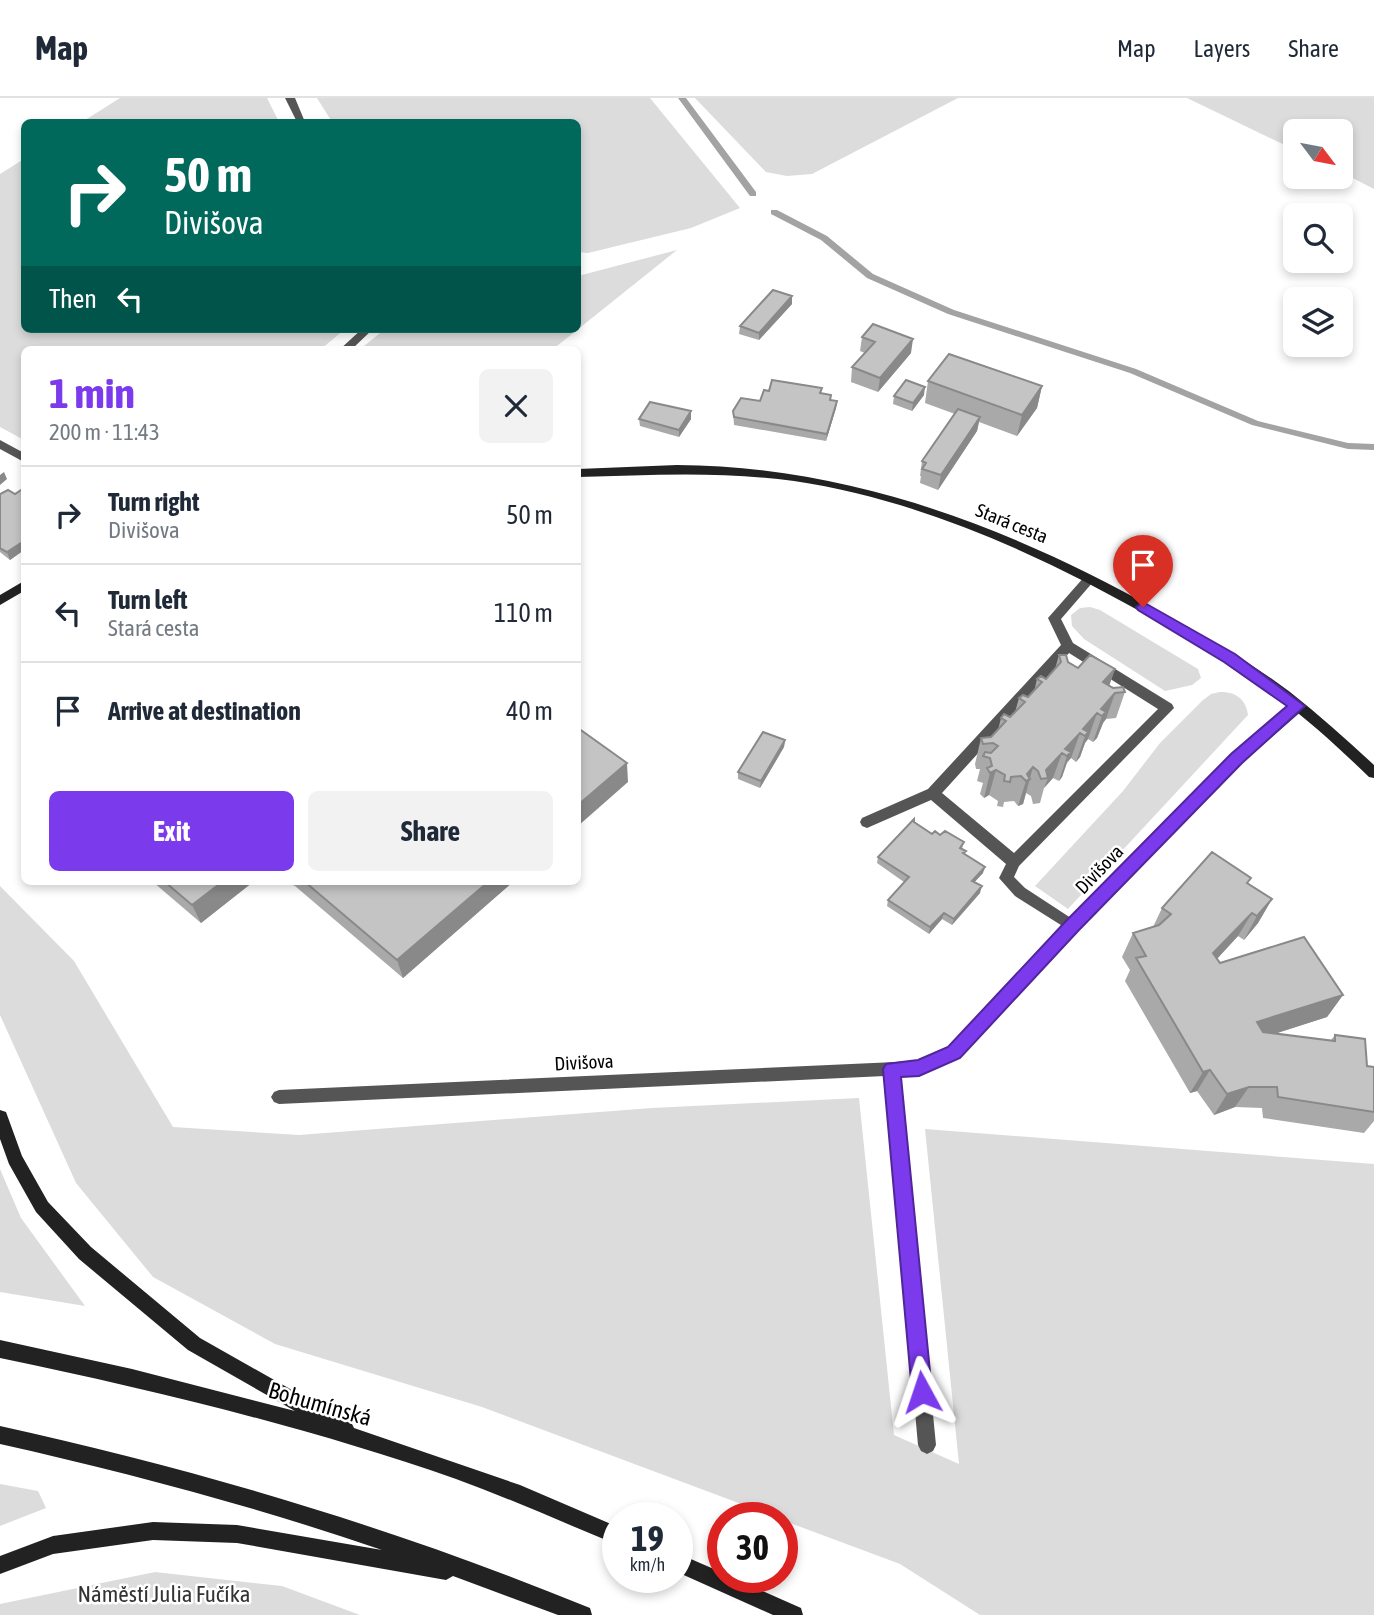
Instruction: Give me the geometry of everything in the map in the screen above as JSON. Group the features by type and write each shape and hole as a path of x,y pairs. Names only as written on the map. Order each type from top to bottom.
{"main road":[{"name":"Stará cesta","path":"581,473 693,468 751,472 832,485 894,500 956,521 1042,556 1089,579 1208,645 1298,706 1374,773"},
{"path":"0,601 21,587"},
{"path":"0,1117 15,1159 42,1207 85,1253 126,1290 194,1344 369,1443"},
{"name":"Bohumínská","path":"0,1349 220,1400 369,1443 521,1494 602,1529"},
{"path":"0,1435 186,1480 337,1525 489,1578 583,1615"},
{"path":"0,1565 53,1545 153,1531 237,1534 489,1578"},
{"path":"693,1569 794,1615"}],"street":[{"path":"290,98 300,119"},
{"path":"349,346 364,333"},
{"path":"0,444 21,456"},
{"path":"1072,926 1020,892 1006,878 1014,862 1167,708 1068,646 1054,618 1089,579"},
{"path":"867,822 933,793 1068,646"},
{"name":"Divišova","path":"279,1097 919,1068 954,1053 1072,926 1237,759 1298,706"},
{"path":"933,793 1014,862"},
{"path":"892,1069 927,1445"}],"green space":[{"path":"120,98 267,98 278,119 87,119"},
{"path":"317,98 650,98 740,208 691,228 588,253 581,252 581,119 330,119"},
{"path":"695,98 958,98 812,174 787,176 766,172"},
{"path":"1187,98 1374,98 1374,189 1353,178 1353,119 1283,119 1283,144"},
{"path":"21,161 21,333 340,333 325,346 21,346 21,438 0,427 0,174"},
{"path":"677,250 581,327 581,275"},
{"path":"380,333 573,333 557,346 364,346"},
{"path":"1080,608 1100,610 1198,669 1201,678 1192,685 1165,691 1084,639 1072,626 1071,615"},
{"path":"1220,692 1231,693 1239,698 1248,715 1068,909 1035,886 1123,791 1160,743 1203,700"},
{"path":"0,886 74,961 173,1127 299,1135 652,1108 859,1098 894,1435 959,1464 925,1129 1374,1164 1374,1615 980,1615 900,1564 798,1526 798,1502 736,1502 482,1407 275,1344 153,1277 76,1183 0,1015"},
{"path":"0,1169 21,1218 85,1306 0,1292"},
{"path":"0,1484 38,1491 46,1508 0,1526"},
{"name":"Náměstí Julia Fučíka","path":"155,1572 282,1586 360,1615 0,1615 0,1604"}],"building":[{"path":"773,290 792,296 759,333 740,326"},
{"path":"873,324 913,339 880,378 852,367 875,342 862,337"},
{"path":"949,354 1042,386 1022,415 928,381"},
{"path":"772,380 822,388 820,393 831,395 830,400 837,401 827,434 734,417 733,411 741,398 760,401 764,390 769,391"},
{"path":"906,380 925,387 913,403 894,396"},
{"path":"650,402 691,411 679,430 639,419"},
{"path":"958,409 980,417 941,475 922,469 926,463 922,461"},
{"path":"8,490 15,494 21,490 21,543 7,552 0,548 0,494"},
{"path":"1059,655 1066,655 1068,662 1078,668 1090,655 1115,669 1103,682 1113,688 1123,687 1125,692 1115,693 1101,709 1106,712 1102,716 1097,713 1083,729 1088,732 1085,736 1080,733 1065,749 1071,752 1067,756 1062,753 1046,770 1048,778 1041,779 1033,767 1027,774 1030,779 1026,781 1021,776 1011,777 1010,782 1004,781 1005,775 996,770 990,773 987,768 992,766 990,758 983,756 985,752 991,753 998,746 993,743 983,744 981,738 991,737 1006,721 1001,718 1004,714 1010,717 1025,702 1019,698 1023,695 1028,697 1042,682 1037,679 1041,676 1046,679 1061,662"},
{"path":"581,730 627,763 581,802"},
{"path":"763,732 785,740 761,781 738,772"},
{"path":"914,819 914,822 932,834 935,831 940,835 945,831 964,842 960,848 966,851 963,853 985,867 972,881 982,886 954,919 944,913 930,927 888,900 909,877 878,857"},
{"path":"1212,852 1251,878 1247,883 1272,899 1257,916 1252,913 1213,953 1220,963 1304,937 1343,995 1257,1022 1263,1032 1335,1041 1335,1035 1365,1039 1367,1066 1374,1067 1374,1112 1278,1097 1277,1087 1249,1087 1227,1094 1210,1070 1203,1072 1136,958 1146,956 1133,933 1159,925 1171,914 1162,908"},
{"path":"169,885 218,885 192,905"},
{"path":"309,885 484,885 397,960"}],"waterway":[{"path":"682,98 753,194"},
{"path":"774,212 824,238 870,276 951,312 1133,371 1255,423 1348,446 1374,447"}],"route":[{"path":"922,1392 892,1069 919,1068 954,1053 1072,926 1237,759 1298,706 1230,658 1143,607"}]}
